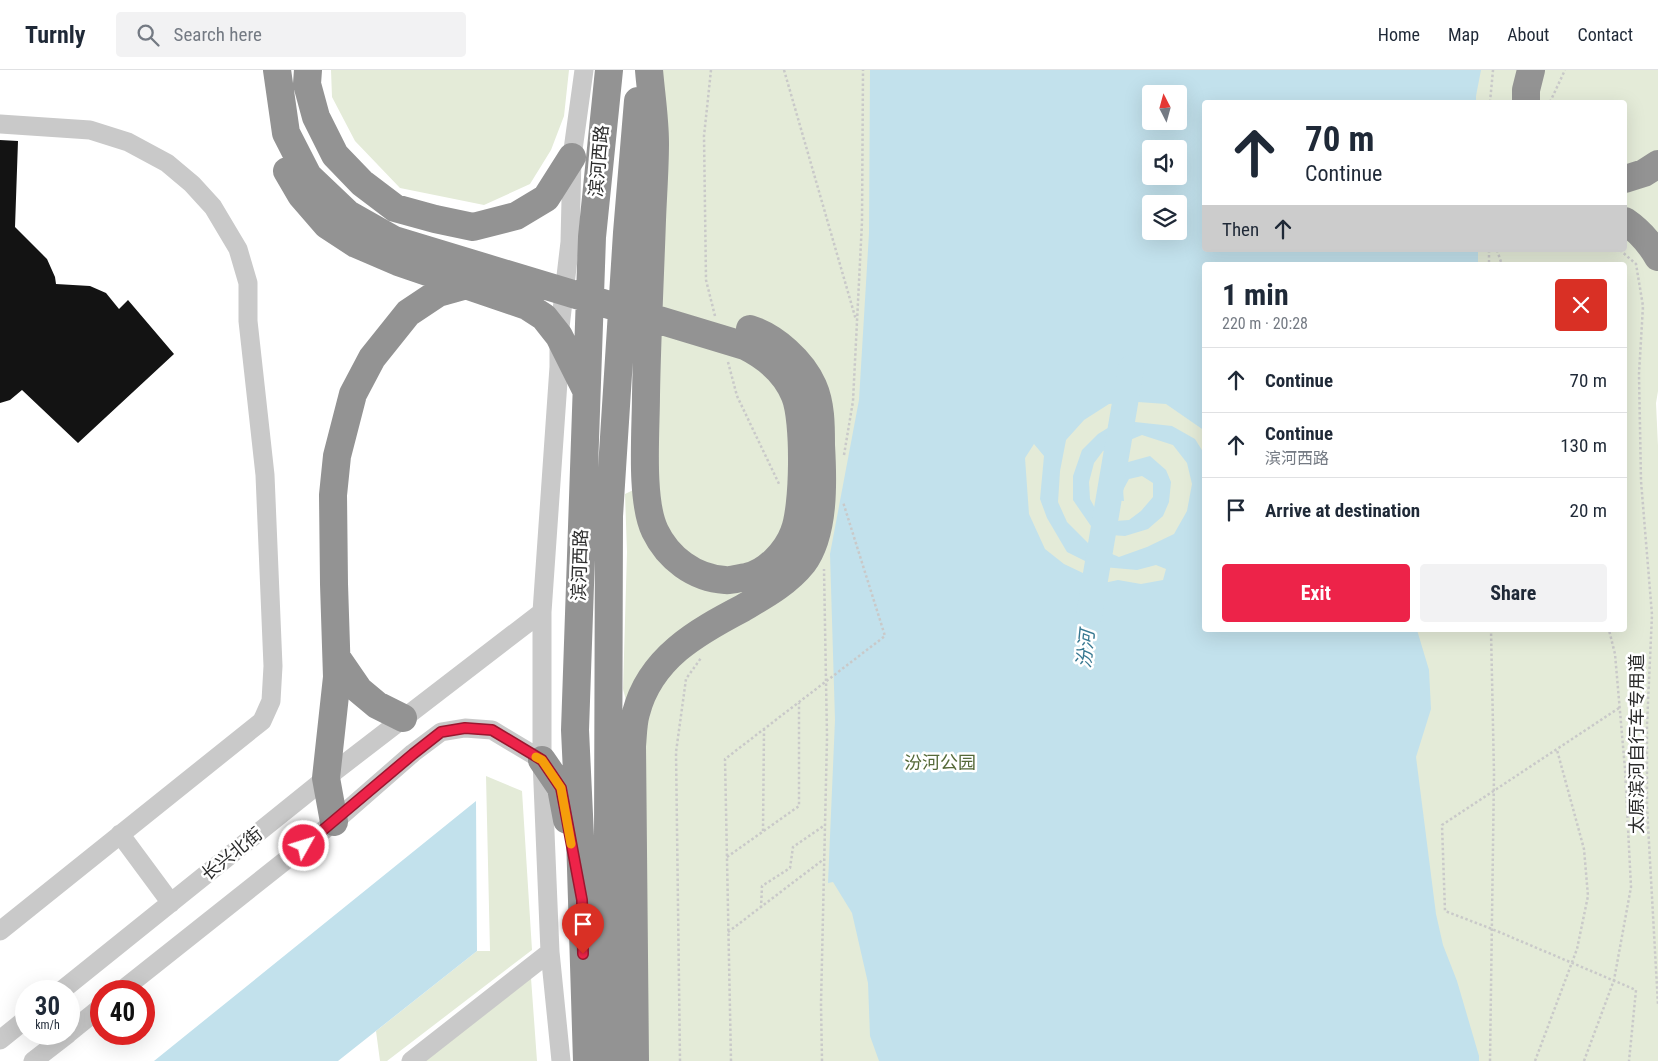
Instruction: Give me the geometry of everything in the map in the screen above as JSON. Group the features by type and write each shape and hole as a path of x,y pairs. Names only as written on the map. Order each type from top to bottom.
{"highway":[{"path":"259,70 265,119 276,154 302,195 327,225 356,244 398,262 527,306 544,317 559,336 586,390"},
{"path":"277,70 286,132 308,176 348,214 394,240 522,278 745,346 760,354 776,367 787,380 796,397 800,416 802,438 798,515 795,532 784,551 769,566 750,576 726,580 705,576 686,569 668,551 655,531 649,515 645,456 647,351 655,141 649,70"},
{"path":"292,70 295,95 305,136 323,170 350,198 385,220 438,239 756,331 783,348 800,364 813,386 820,411 823,481 817,533 804,561 791,576 769,593 704,629 667,657 651,677 635,714 632,746 635,1061"},
{"path":"308,70 307,84 316,117 335,155 362,183 395,208 435,219 473,226 516,216 546,198 572,157"},
{"name":"滨河西路","path":"587,1061 580,836 574,730 592,237 609,70"},
{"name":"滨河西路","path":"612,1061 608,841 609,516 627,233 641,70"},
{"path":"1510,100 1510,88 1514,70"},
{"path":"1526,100 1526,90 1531,70"},
{"path":"1627,178 1644,173 1658,164"},
{"path":"1627,223 1645,239 1658,257"},
{"path":"334,822 326,778 337,677 333,495 337,456 353,394 372,358 408,313 438,293 482,281 522,278"},
{"path":"337,658 359,690 377,705 403,718"},
{"path":"542,760 561,788 582,900"},
{"path":"612,1061 634,986"}],"street":[{"path":"561,1061 550,952 542,760 542,612 559,367 559,336 570,242 572,157 584,70"},
{"path":"0,124 90,130 128,142 167,162 192,184 213,207 238,249 248,283 248,321 265,475 273,666 271,701 262,721 0,931"},
{"name":"长兴北街","path":"75,980 326,778 542,612"},
{"path":"135,980 334,822 441,732 465,728 492,730 542,760"},
{"path":"120,834 171,903"},
{"path":"411,1061 550,952"},
{"path":"80,1024 90,1016"},
{"path":"0,1040 15,1028"},
{"path":"34,1061 53,1045"}],"path":[{"path":"784,70 857,324"},
{"path":"843,458 853,401 857,324 862,222 863,70"},
{"path":"1490,100 1493,70"},
{"path":"1551,100 1565,70"},
{"name":"太原滨河自行车专用道","path":"1622,252 1636,264 1643,306 1639,374 1641,481 1652,615 1647,724 1647,807 1658,1005"},
{"path":"731,1061 725,759 884,636 841,497"},
{"path":"822,1061 821,1004 827,737 824,568"},
{"path":"1490,1061 1494,791 1492,632"},
{"path":"1584,1061 1614,980 1631,887 1620,708 1614,654 1609,632"},
{"path":"727,856 799,806 799,702"},
{"path":"1620,708 1442,825 1445,911 1492,928 1636,990 1630,1061"},
{"path":"763,831 764,729"},
{"path":"1535,1061 1577,949 1588,896 1584,849 1557,750"},
{"path":"760,908 762,886 790,868 793,847 825,825"},
{"path":"728,932 824,859"}],"green space":[{"path":"331,70 569,70 564,116 551,150 530,184 484,205 400,188 355,141 332,97"},
{"name":"汾河公园","path":"661,70 1658,70 1658,391 1656,403 1658,446 1658,1061 646,1061 643,764 623,689 627,552 625,494 654,480"},
{"path":"486,776 522,791 532,950 387,1061 380,1061 376,1031 477,951 490,951"},
{"path":"531,978 537,1061 425,1061"}],"water":[{"path":"870,70 1481,70 1476,100 1202,100 1202,252 1478,252 1478,262 1202,262 1202,429 1166,404 1138,402 1109,404 1084,420 1066,440 1060,471 1058,502 1067,522 1089,544 1119,557 1147,547 1174,534 1187,511 1192,484 1187,463 1173,445 1142,435 1103,451 1094,463 1089,482 1090,499 1097,512 1115,521 1129,520 1141,511 1153,497 1153,483 1142,476 1129,479 1123,490 1124,501 1113,500 1108,486 1109,473 1121,464 1150,456 1166,470 1171,482 1169,502 1163,516 1148,529 1125,536 1110,535 1093,529 1073,500 1073,476 1082,450 1098,434 1111,426 1135,422 1172,426 1195,439 1202,450 1202,632 1418,632 1429,670 1431,709 1416,757 1436,914 1443,945 1457,981 1479,1061 879,1061 870,1036 868,983 852,913 833,882 828,883 835,720 830,554 859,400 869,233","holes":["1034,444 1044,456 1040,499 1047,518 1067,552 1087,562 1103,567 1137,570 1156,565 1166,569 1163,580 1141,584 1118,580 1104,583 1064,564 1045,549 1029,514 1025,458"]},
{"path":"476,801 477,951 338,1061 154,1061"}],"building":[{"path":"0,140 18,141 15,227 47,259 56,284 90,286 106,293 119,309 128,300 174,354 78,443 22,390 10,400 0,403"}],"waterway":[{"name":"汾河","path":"1089,615 1131,368"}],"slow traffic":[{"path":"536,757 542,760 561,788 571,844"}],"route":[{"path":"304,846 441,732 465,728 492,730 542,760 561,788 582,900 583,954"}]}
